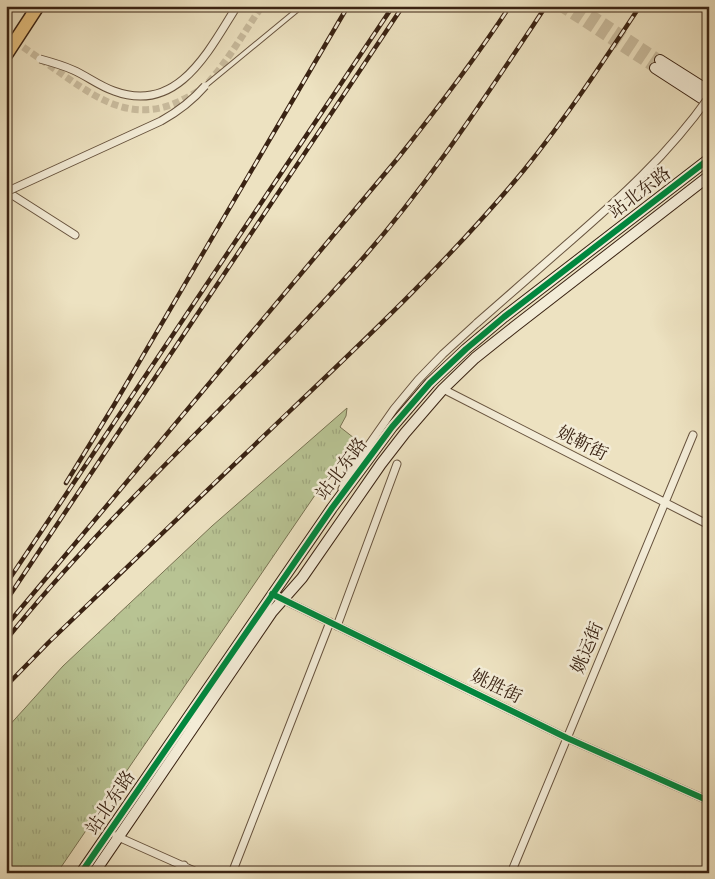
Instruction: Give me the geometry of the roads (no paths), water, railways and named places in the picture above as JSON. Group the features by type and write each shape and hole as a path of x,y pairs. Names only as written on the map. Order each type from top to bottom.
{"highway":[{"path":"6,55 38,6"}],"street":[{"path":"40,59 72,69 115,92 143,97 156,95 180,82 200,64 237,6"},
{"path":"709,91 657,64 709,103"},
{"path":"6,192 162,121 192,100 205,86"},
{"path":"332,508 352,469 394,409 424,374 477,323 640,179 687,127 709,97"},
{"name":"站北东路","path":"94,873 114,835 272,594 392,427 430,383 466,349 534,293 709,159"},
{"name":"站北东路","path":"81,873 114,835 272,612 302,578 404,433 442,390 475,358 709,176"},
{"path":"6,192 75,235"},
{"name":"姚靳街","path":"442,390 709,525"},
{"name":"姚运街","path":"512,873 693,436"},
{"path":"337,626 397,464"},
{"name":"姚胜街","path":"272,594 567,738 709,801"},
{"path":"232,873 330,622"},
{"path":"114,835 182,869 199,873"}],"lane":[{"path":"205,86 302,6"}],"tunnel":[{"path":"6,35 87,91 115,105 129,109 145,110 161,108 178,102 204,87 222,66 262,6"},
{"path":"560,6 655,68"},
{"path":"578,6 660,60"}],"railway":[{"path":"66,483 114,405 348,6"},
{"path":"6,584 393,6"},
{"path":"6,601 403,6"},
{"path":"6,626 398,158 456,84 510,6"},
{"path":"6,640 46,592 130,500 262,367 375,244 452,145 546,6"},
{"path":"6,686 49,642 382,322 469,233 524,170 555,130 640,6"}]}
